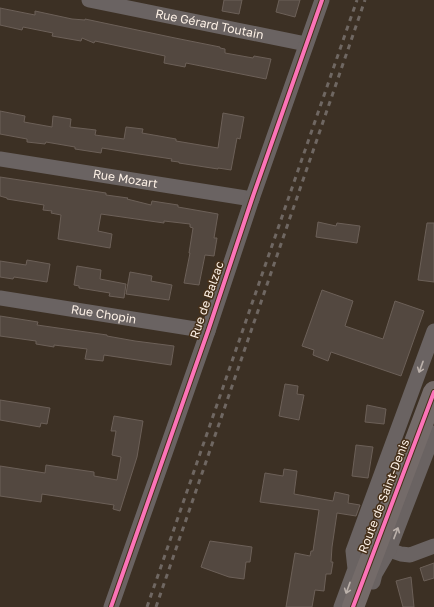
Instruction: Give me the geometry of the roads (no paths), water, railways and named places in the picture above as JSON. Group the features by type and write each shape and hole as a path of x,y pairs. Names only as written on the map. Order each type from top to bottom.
{"main road":[{"name":"Route de Saint-Denis","path":"353,607 434,392"}],"street":[{"name":"Rue Gérard Toutain","path":"89,0 306,44"},
{"name":"Rue de Balzac","path":"111,607 322,0"},
{"name":"Rue Mozart","path":"0,159 252,199"},
{"name":"Rue Chopin","path":"0,298 208,331"},
{"name":"Route de Saint-Denis","path":"341,607 355,569 353,551 434,331"},
{"name":"Route de Saint-Denis","path":"363,607 375,574 389,550 428,463 434,433"},
{"path":"389,550 401,554 410,554 434,546"}],"railway":[{"path":"147,607 357,0"},
{"path":"156,607 365,0"}]}
